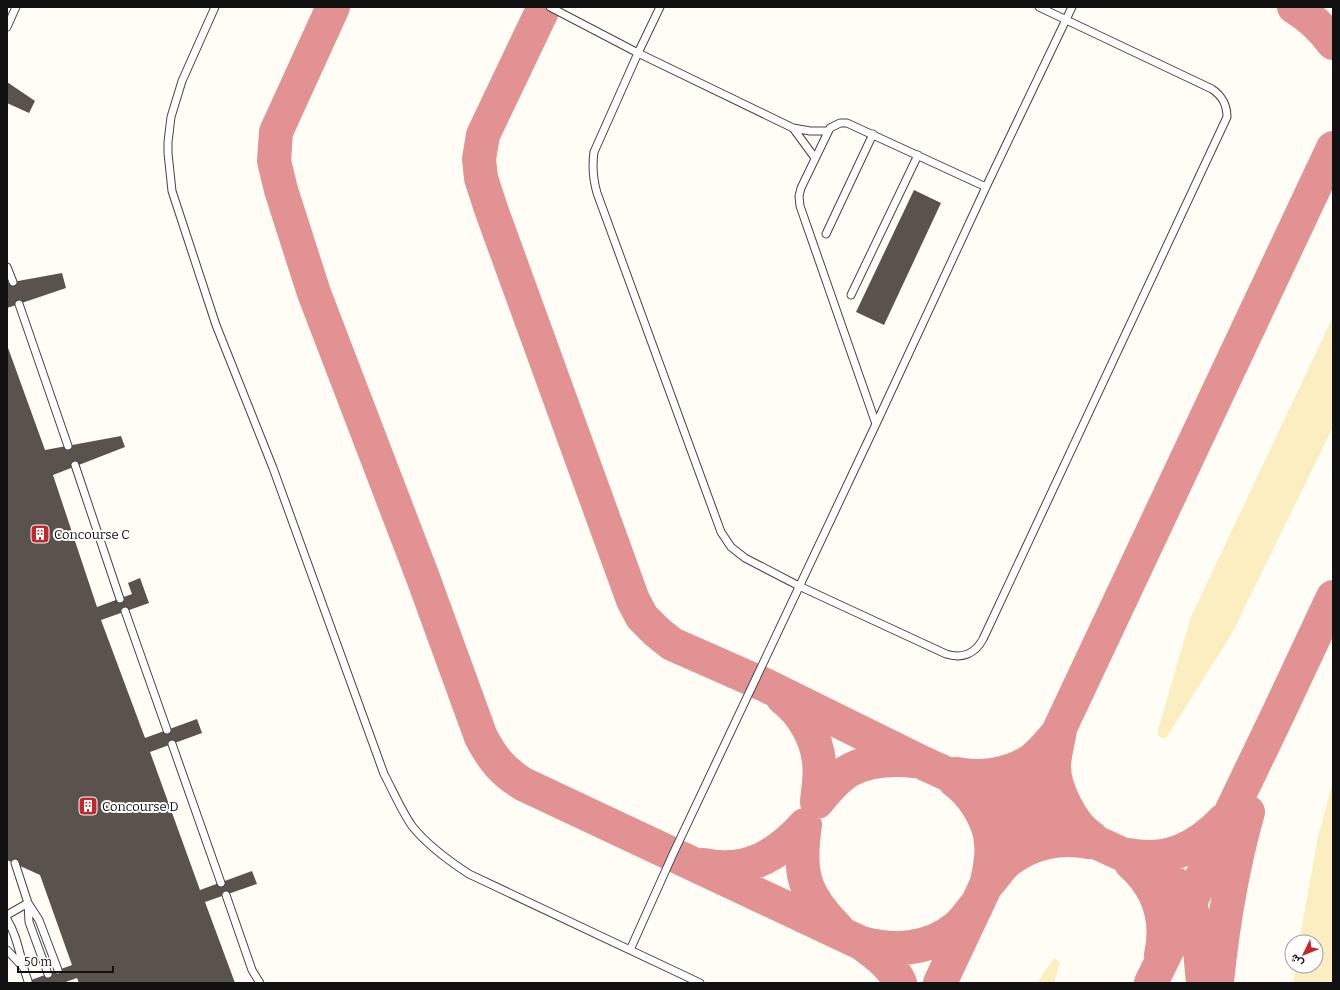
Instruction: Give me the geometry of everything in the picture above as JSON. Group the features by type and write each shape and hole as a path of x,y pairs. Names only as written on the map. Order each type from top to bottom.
{"lane":[{"path":"7,27 16,7"},
{"path":"215,7 182,80 171,117 168,142 172,191 216,325 273,468 384,774 404,814 413,826 426,841 458,867 469,874 700,983"},
{"path":"550,7 638,53 793,128 810,131 828,131"},
{"path":"660,7 594,152 592,169 597,193 721,532 738,553 799,586 897,632 953,656 968,655 980,646 1227,117 1225,102 1217,92 1212,89 1039,7"},
{"path":"630,950 673,854 1072,7"},
{"path":"876,424 800,206 799,196 801,188 828,131 833,125 847,123 986,187"},
{"path":"793,128 815,158"},
{"path":"826,234 873,134"},
{"path":"850,295 918,155"},
{"path":"7,267 13,282"},
{"path":"19,304 68,446"},
{"path":"75,465 120,599"},
{"path":"125,611 167,730"},
{"path":"172,744 221,883"},
{"path":"15,864 28,903 39,920 58,970"},
{"path":"226,895 252,970 260,983"},
{"path":"7,915 28,903"},
{"path":"28,903 29,922 48,974"},
{"path":"7,919 19,947 23,967 28,981"},
{"path":"7,950 23,967"}],"sand":[{"path":"1333,317 1333,427 1231,635 1166,738 1161,738 1158,735 1158,730 1191,617"},
{"path":"1333,781 1333,983 1293,983 1295,974 1324,974 1324,934 1300,934 1318,837"},
{"path":"1054,958 1060,962 1054,983 1037,983"}],"building":[{"path":"7,82 35,101 29,113 7,103"},
{"path":"914,190 941,203 884,325 856,312"},
{"path":"62,273 66,288 7,308 7,283"},
{"name":"Concourse D","path":"7,345 45,450 121,436 125,447 53,475 97,607 132,594 128,583 140,578 149,603 101,620 145,738 197,719 202,733 150,752 200,890 252,871 257,884 205,902 235,983 79,983 77,978 63,983 23,983 72,965 40,875 7,860"}],"taxiway":[{"path":"333,7 276,132 274,161 281,190 314,293 422,575 481,737 494,758 503,769 523,784 861,943 886,948 923,945 946,935 959,926 977,904"},
{"path":"544,7 483,135 479,159 481,178 633,600 642,617 672,644 765,685 921,762 1150,867 1173,882 1190,903 1199,939 1203,983"},
{"path":"1294,7 1315,23 1333,43"},
{"path":"940,983 1333,148"},
{"path":"1151,983 1333,597"},
{"path":"783,698 802,718 812,735 818,753 820,777 817,802 841,776 858,766 882,761 915,761"},
{"path":"956,774 984,776 1012,770 1029,762 1038,755 1060,730 1054,764 1057,784 1065,805 1077,825 1092,838"},
{"path":"955,781 962,786 974,801 984,817 990,835 991,854 986,886 1006,862 1025,850 1056,841 1078,840 1089,842"},
{"path":"1217,981 1229,896 1237,854 1248,812"},
{"path":"1128,855 1156,857 1180,851 1203,838 1224,820"},
{"path":"805,825 802,856 806,881 810,893 817,904 837,928"},
{"path":"703,865 733,867 760,860 783,846 805,825"},
{"path":"1131,863 1148,882 1159,904 1163,928 1161,955"},
{"path":"861,943 888,965 900,983"}],"place":[{"name":"Concourse C","path":"40,534"},
{"name":"Concourse D","path":"88,806"}]}
